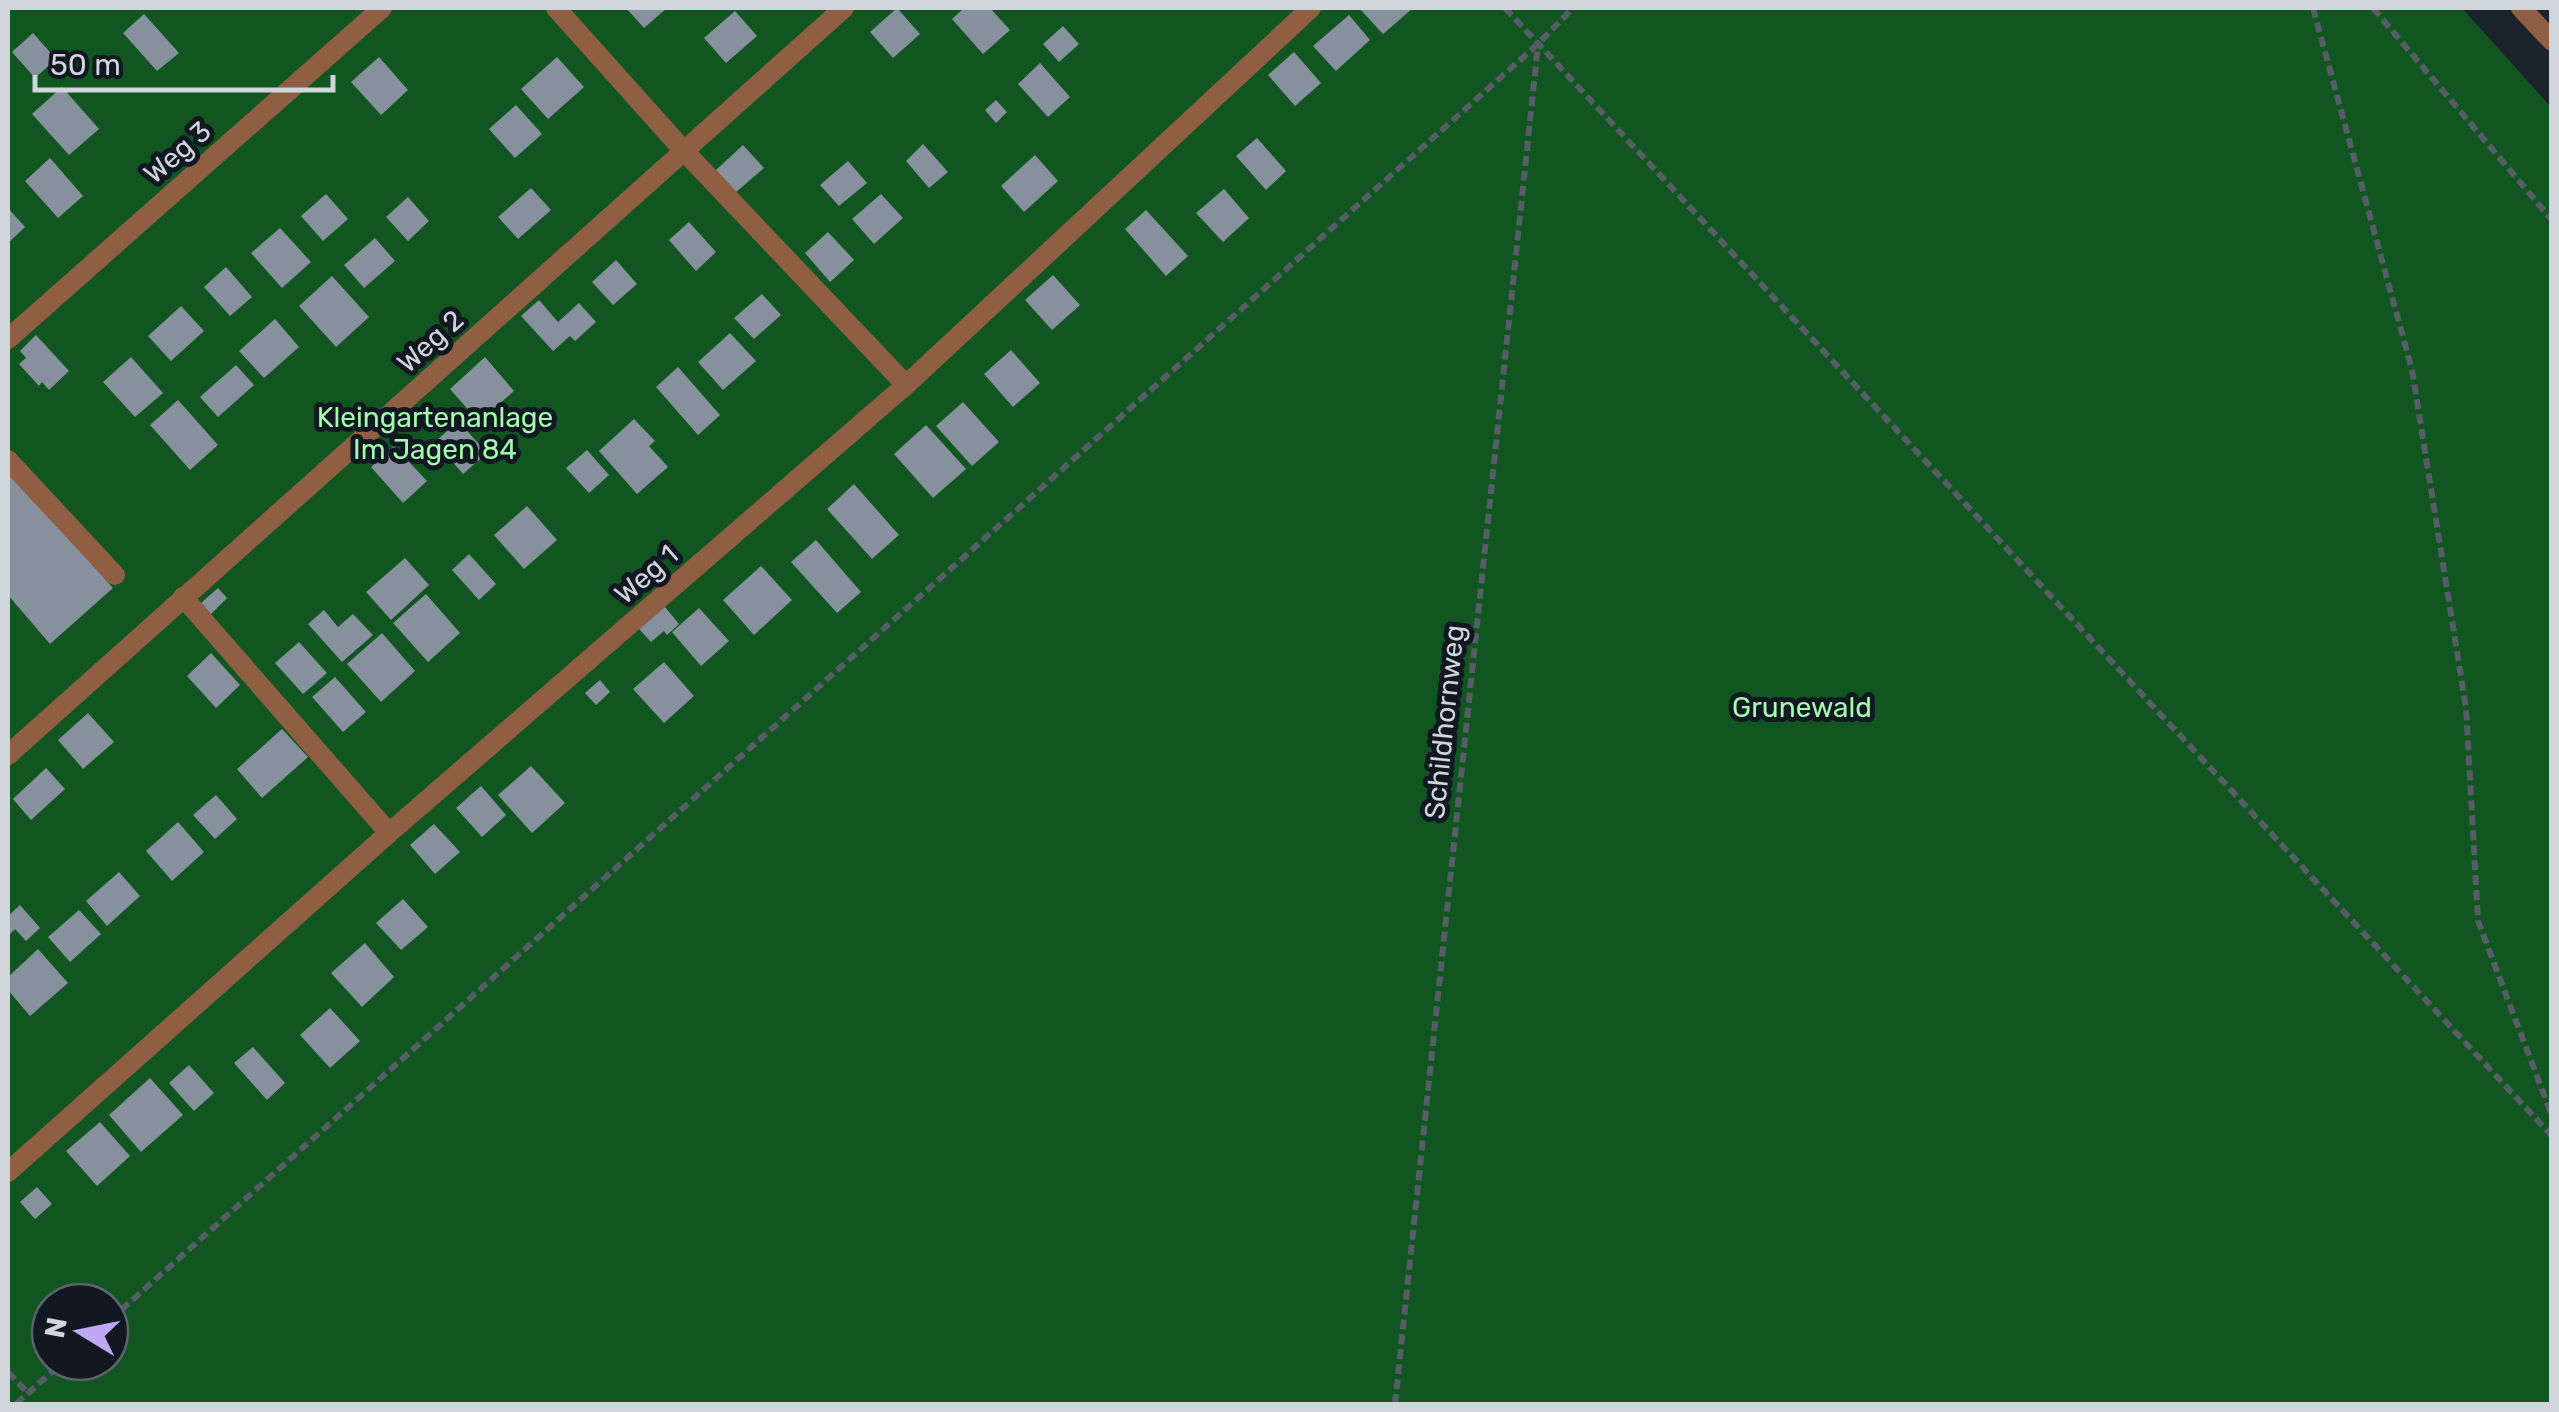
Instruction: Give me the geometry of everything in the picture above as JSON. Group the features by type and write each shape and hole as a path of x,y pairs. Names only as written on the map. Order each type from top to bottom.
{"lane":[{"name":"Weg 3","path":"8,338 382,8"},
{"path":"556,8 684,151 906,385"},
{"name":"Weg 2","path":"8,756 844,8"},
{"name":"Weg 1","path":"8,1172 389,834 906,385 1311,8"},
{"path":"2522,8 2552,41"},
{"path":"8,460 116,576"},
{"path":"183,597 389,834"}],"path":[{"path":"1505,8 2552,1136"},
{"path":"130,1302 1538,44 1573,8"},
{"path":"2313,8 2412,370 2466,708 2478,921 2552,1116"},
{"path":"2373,8 2552,220"},
{"name":"Schildhornweg","path":"1395,1404 1538,44"},
{"path":"8,1372 28,1393"},
{"path":"16,1404 40,1382"}],"green space":[{"name":"Grunewald","path":"8,8 2462,8 2551,107 2551,1404 8,1404"}],"building":[{"path":"626,8 667,8 644,28"},
{"path":"897,8 920,34 893,58 870,32"},
{"path":"964,8 990,8 1010,30 983,54 952,19"},
{"path":"1359,8 1413,8 1383,34"},
{"path":"735,11 757,36 726,63 704,38"},
{"path":"144,14 179,53 157,71 123,33"},
{"path":"1349,15 1370,40 1336,71 1313,46"},
{"path":"1063,26 1079,44 1059,62 1043,44"},
{"path":"33,33 56,59 35,78 12,52"},
{"path":"1294,52 1321,83 1295,106 1268,75"},
{"path":"379,57 408,90 381,115 351,82"},
{"path":"557,57 584,87 548,119 521,89"},
{"path":"1040,63 1070,97 1048,117 1018,84"},
{"path":"62,87 99,129 69,155 32,114"},
{"path":"996,100 1007,112 996,123 985,110"},
{"path":"516,105 542,134 515,158 489,129"},
{"path":"1257,138 1286,171 1266,190 1236,156"},
{"path":"923,144 948,172 929,188 906,161"},
{"path":"743,145 764,168 736,192 716,170"},
{"path":"1035,155 1058,181 1024,212 1001,186"},
{"path":"50,158 83,196 58,218 25,181"},
{"path":"848,161 867,183 839,206 820,185"},
{"path":"531,188 551,210 518,239 498,217"},
{"path":"1224,189 1249,218 1223,242 1196,213"},
{"path":"326,194 348,219 323,241 301,216"},
{"path":"881,194 903,218 874,244 852,219"},
{"path":"408,197 429,221 408,241 386,217"},
{"path":"8,208 25,227 8,243"},
{"path":"1146,210 1188,256 1166,276 1125,229"},
{"path":"689,222 716,252 696,271 669,240"},
{"path":"280,228 311,262 282,288 251,253"},
{"path":"828,232 854,260 830,282 805,253"},
{"path":"375,238 395,261 364,288 344,265"},
{"path":"616,260 637,284 613,305 592,282"},
{"path":"226,267 252,297 230,316 204,287"},
{"path":"1053,275 1080,305 1052,330 1025,300"},
{"path":"332,276 369,317 336,347 299,306"},
{"path":"762,294 781,315 754,339 734,318"},
{"path":"539,300 558,322 579,303 596,322 575,341 570,336 553,351 521,316"},
{"path":"181,306 204,331 171,361 148,336"},
{"path":"275,319 299,347 264,378 239,351"},
{"path":"730,333 756,361 723,390 698,362"},
{"path":"36,335 69,371 49,390 42,382 39,386 19,364 26,358 20,351"},
{"path":"1011,350 1040,383 1013,407 984,374"},
{"path":"131,357 163,393 135,417 103,382"},
{"path":"485,357 514,391 479,422 450,389"},
{"path":"236,365 254,385 218,417 200,397"},
{"path":"678,367 720,415 698,435 656,387"},
{"path":"178,400 218,445 190,470 150,425"},
{"path":"963,402 999,442 972,466 936,426"},
{"path":"634,419 655,441 649,446 668,467 637,494 599,451"},
{"path":"458,421 487,453 463,474 435,442"},
{"path":"926,425 966,469 933,498 894,454"},
{"path":"394,446 427,481 403,503 371,467"},
{"path":"587,450 609,475 589,493 566,468"},
{"path":"8,468 113,588 50,644 8,595"},
{"path":"854,484 899,535 872,559 827,509"},
{"path":"527,506 557,540 524,569 494,535"},
{"path":"816,540 861,592 837,613 791,562"},
{"path":"469,554 496,584 479,600 452,570"},
{"path":"405,558 429,585 391,620 366,592"},
{"path":"761,566 792,600 754,635 723,600"},
{"path":"218,588 227,598 211,614 201,603"},
{"path":"426,594 460,633 428,662 393,623"},
{"path":"665,607 679,624 651,642 639,629"},
{"path":"699,608 729,641 701,666 672,632"},
{"path":"324,610 338,627 353,614 373,635 342,662 308,624"},
{"path":"382,633 415,671 381,702 347,664"},
{"path":"299,642 327,673 303,694 275,663"},
{"path":"211,653 240,685 216,708 187,676"},
{"path":"664,662 694,696 664,723 633,689"},
{"path":"335,677 366,712 343,732 312,697"},
{"path":"600,680 610,692 596,705 585,693"},
{"path":"88,713 114,742 83,769 58,740"},
{"path":"282,729 308,757 262,798 237,769"},
{"path":"531,766 565,803 532,833 498,795"},
{"path":"46,768 65,789 31,820 13,799"},
{"path":"481,786 506,815 482,837 456,808"},
{"path":"216,795 237,819 215,839 193,815"},
{"path":"178,822 204,852 172,881 146,851"},
{"path":"434,824 460,852 435,874 410,845"},
{"path":"119,872 140,896 107,926 86,901"},
{"path":"403,899 428,927 401,950 376,923"},
{"path":"20,905 40,928 26,941 15,929 8,936 8,916"},
{"path":"79,910 101,934 70,962 48,937"},
{"path":"365,943 394,977 362,1007 331,973"},
{"path":"38,949 68,983 30,1016 8,990 8,977"},
{"path":"330,1008 360,1041 330,1068 300,1035"},
{"path":"253,1047 285,1083 267,1100 234,1063"},
{"path":"189,1065 214,1093 194,1111 169,1083"},
{"path":"150,1078 183,1115 141,1152 109,1115"},
{"path":"100,1122 130,1156 97,1186 66,1151"},
{"path":"37,1187 52,1204 35,1219 20,1202"}],"park label":[{"name":"Kleingartenanlage Im Jagen 84","path":"435,433"}]}
